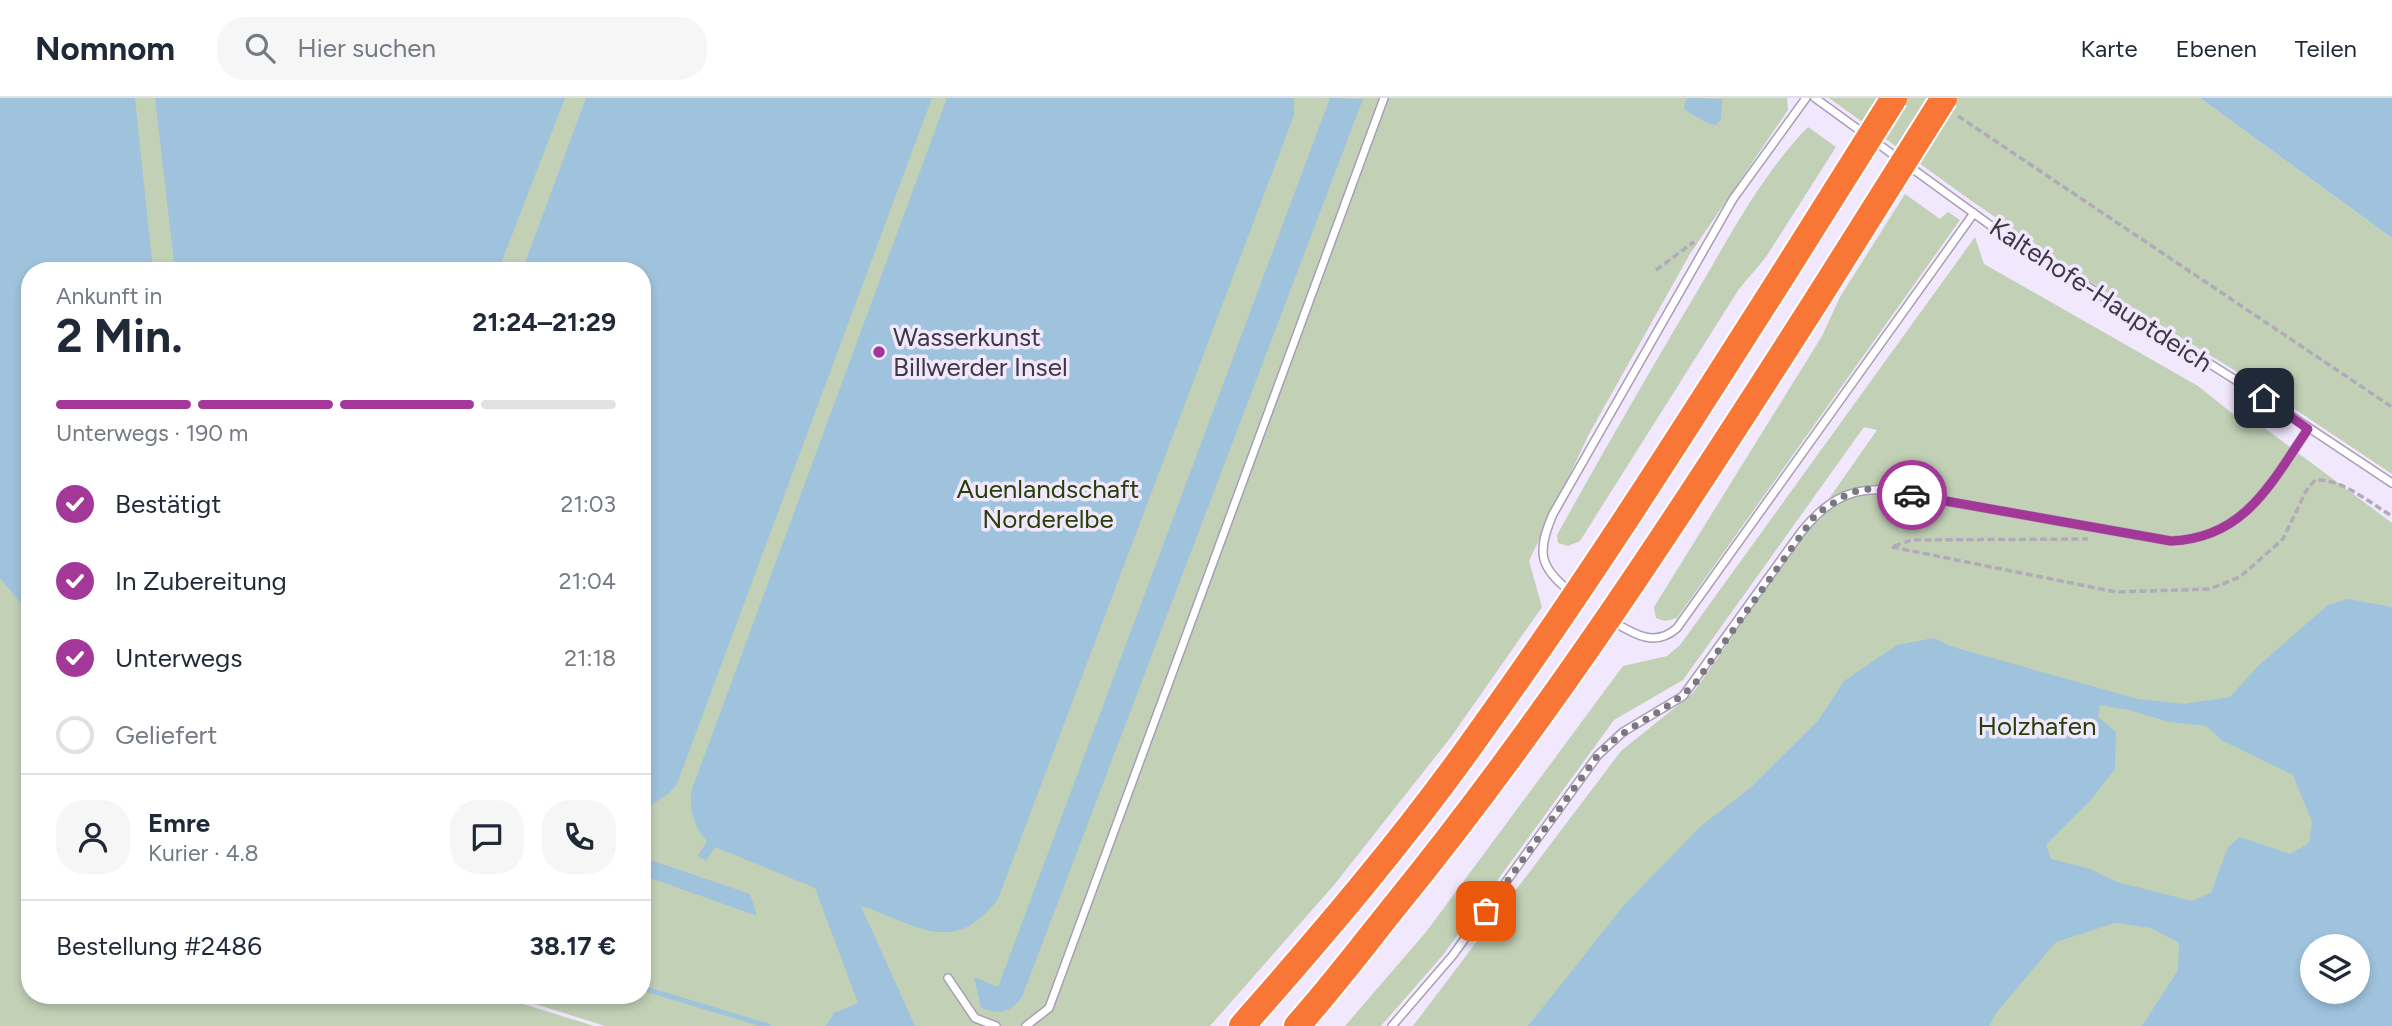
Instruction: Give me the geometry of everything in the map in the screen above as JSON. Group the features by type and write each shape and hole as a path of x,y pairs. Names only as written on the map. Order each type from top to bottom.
{"highway":[{"path":"1242,1026 1401,839 1478,736 1686,429 1894,98"},
{"path":"1297,1026 1434,858 1511,757 1609,619 1947,104"}],"lane":[{"path":"1026,1026 1049,1008 1384,98"},
{"path":"1574,595 1554,579 1543,561 1541,547 1553,514 1733,199 1806,98"},
{"name":"Kaltehofe-Hauptdeich","path":"1815,98 1974,213 2392,483"},
{"path":"1609,619 1636,635 1648,638 1661,638 1677,628 1974,213"},
{"path":"1392,1026 1453,955 1598,755 1623,732 1684,695 1802,531 1816,514 1834,500 1866,489 1883,489 2171,541 2190,540 2227,526 2256,503 2308,429"},
{"path":"948,978 975,1018 996,1026"}],"path":[{"path":"1947,104 2392,407"},
{"path":"1656,270 1694,242 1705,247"},
{"path":"2092,539 1912,540 1892,547 2116,592 2209,589 2240,577 2283,539 2306,491 2315,480 2327,479 2338,484 2392,516"}],"green space":[{"name":"Auenlandschaft Norderelbe","path":"0,98 1787,98 1788,110 1690,254 1589,434 1529,561 1542,607 1451,737 1334,885 1210,1026 605,1026 535,1004 651,1004 651,262 21,262 21,1004 524,1004 594,1026 0,1026"},
{"path":"1829,98 2200,98 2392,238 2392,474 2257,384 2087,280"},
{"path":"1808,127 1836,147 1766,257 1739,289 1580,541 1568,546 1558,543 1557,535 1733,229 1775,165"},
{"path":"1905,194 1940,219 1948,212 1960,220 1677,618 1665,621 1656,618 1654,607 1822,336 1840,297"},
{"name":"Holzhafen","path":"1975,237 1984,264 2198,386 2248,426 2255,421 2392,523 2392,1026 1413,1026 1621,751 1693,693 1877,430 1864,427 1683,680 1614,720 1443,955 1381,1026 1345,1026 1426,932 1623,666 1667,656 1680,645"}],"water":[{"path":"0,98 135,98 152,262 21,262 21,603 0,578"},
{"path":"155,98 565,98 501,262 174,262"},
{"path":"586,98 932,98 677,784 651,805 651,262 525,262"},
{"path":"947,98 1294,98 1294,115 998,899 981,917 965,928 950,932 917,927 861,906 915,1026 826,1026 834,1013 858,1003 815,888 715,847 706,861 698,856 707,841 694,818 691,792"},
{"path":"1330,98 1363,99 1022,997 1004,1011 981,1008 974,977 998,987"},
{"path":"1688,98 1722,99 1721,119 1716,125 1709,124 1685,110 1684,104"},
{"path":"2200,98 2392,98 2392,238"},
{"path":"2348,599 2392,607 2392,1026 2142,1026 2178,970 2179,943 2151,928 2115,923 2056,942 1996,1013 1989,1026 1528,1026 1624,905 1701,826 1750,788 1818,721 1844,681 1897,645 1934,638 1953,647 2138,699 2184,704 2230,697 2258,666 2328,605","holes":["2100,705 2169,722 2206,726 2223,741 2293,775 2312,822 2309,843 2290,854 2240,837 2228,847 2211,893 2192,901 2117,882 2090,869 2051,859 2046,845 2090,801 2115,769 2116,732 2098,717"]},
{"path":"651,860 750,894 757,916 651,878"}],"waterway":[{"path":"651,991 768,1026"}],"way so far":[{"path":"1486,911 1598,755 1612,740 1684,695 1696,682 1816,514 1834,500 1866,489 1883,489 1912,495"}],"place":[{"name":"Wasserkunst Billwerder Insel","path":"879,352"}],"route":[{"path":"1912,495 2171,541 2209,535 2227,526 2256,503 2308,429 2264,398"}]}
